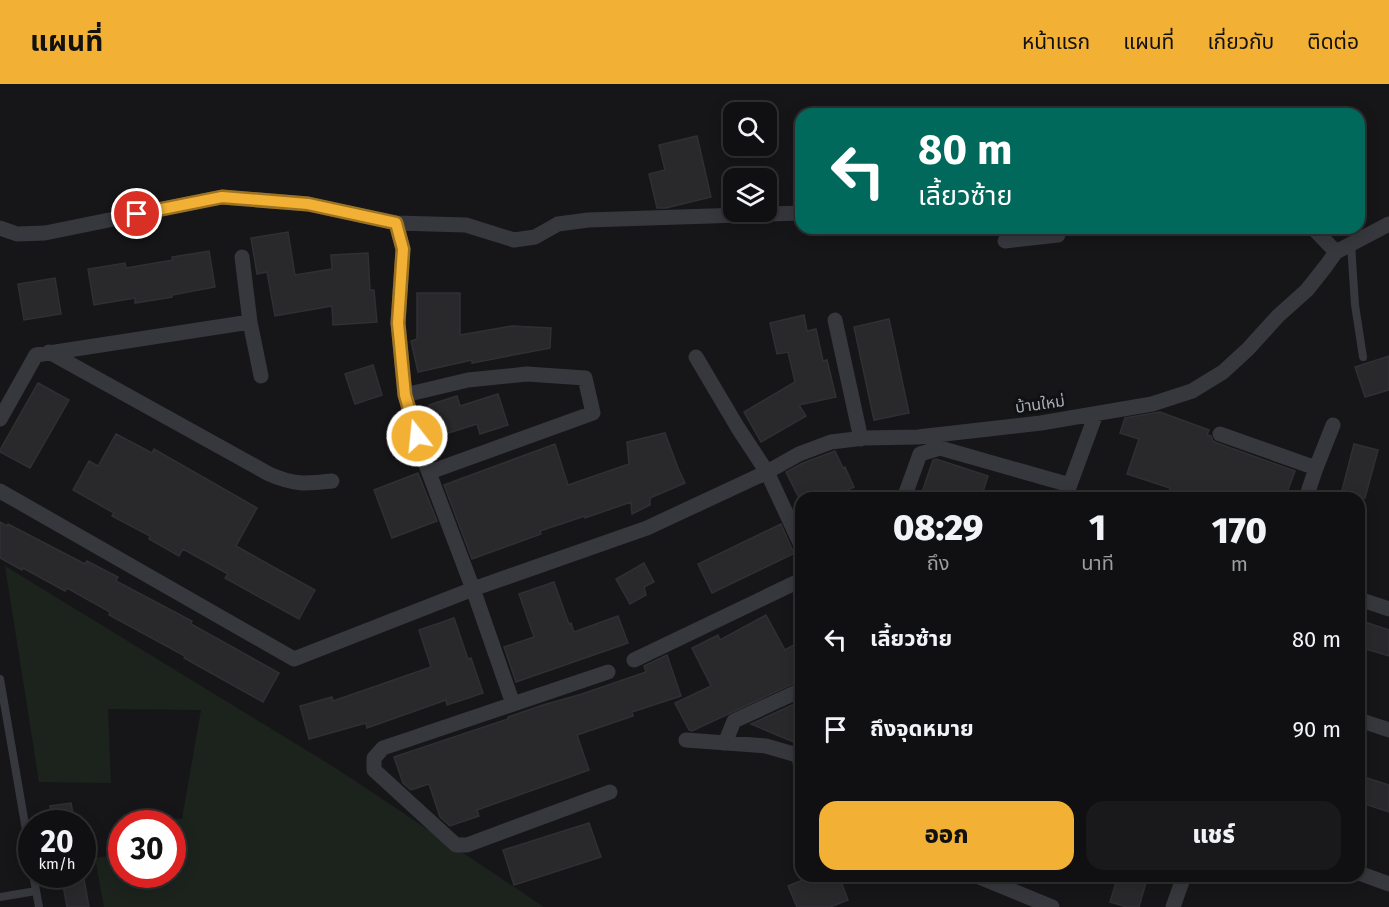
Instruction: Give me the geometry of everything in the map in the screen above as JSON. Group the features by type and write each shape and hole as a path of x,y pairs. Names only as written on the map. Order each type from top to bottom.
{"street":[{"path":"0,228 17,234 45,233 222,197 308,204 396,223 466,225 514,240 535,237 558,224 588,220 795,213"},
{"path":"396,223 403,249 398,323 405,395 423,457 513,704"},
{"name":"บ้านใหม่","path":"0,490 294,659 473,589 647,528 767,472 799,454 831,442 861,438 918,436 1041,423 1152,404 1192,391 1223,372 1248,349 1278,316 1307,290 1336,252 1389,224"},
{"path":"1005,241 1041,234"},
{"path":"1319,234 1336,252"},
{"path":"242,257 250,322 261,376"},
{"path":"835,320 861,438"},
{"path":"0,419 36,355 250,322"},
{"path":"49,352 286,482 302,484 332,481"},
{"path":"696,357 767,472 795,532"},
{"path":"405,395 468,380 527,374 585,378 593,413 430,472"},
{"path":"906,492 920,454 940,448 1068,491 1096,414"},
{"path":"1308,492 1333,424"},
{"path":"1220,435 1316,468"},
{"path":"634,660 795,583"},
{"path":"1365,600 1389,609"},
{"path":"608,672 383,748 374,758 374,770 456,845 467,845 610,792"},
{"path":"725,743 734,722 795,693"},
{"path":"1365,722 1389,730"},
{"path":"686,740 766,746 795,754"},
{"path":"1365,875 1389,884"},
{"path":"992,882 1052,907"},
{"path":"1173,907 1182,882"}],"lane":[{"path":"1351,244 1355,305 1363,357"},
{"path":"0,679 23,810"},
{"path":"35,888 39,907"},
{"path":"0,897 36,891"}],"shaded area":[{"path":"5,566 337,769 544,907 104,907 96,858 108,856 108,888 186,888 186,810 184,810 201,710 108,709 111,783 39,782"}],"building":[{"path":"697,136 711,197 657,208 649,174 665,170 659,145"},
{"path":"288,232 295,275 332,269 331,255 368,253 370,290 374,290 377,322 333,325 332,306 275,316 267,272 257,274 251,238"},
{"path":"209,251 215,287 135,303 135,298 94,305 88,269 125,263 126,268"},
{"path":"55,278 61,314 24,320 18,284"},
{"path":"417,293 460,293 460,335 512,326 551,328 550,348 472,363 472,360 418,372 411,341 417,339"},
{"path":"804,315 807,331 816,329 823,361 827,360 836,397 799,405 806,416 761,442 744,412 795,382 788,352 777,354 770,323"},
{"path":"889,319 909,413 874,420 854,327"},
{"path":"1389,356 1389,390 1365,397 1355,367"},
{"path":"373,365 382,395 355,404 345,374"},
{"path":"38,383 69,400 30,468 0,450"},
{"path":"498,394 508,425 480,434 477,424 439,436 429,405 457,396 460,406"},
{"path":"1160,412 1209,430 1207,435 1217,443 1295,471 1287,492 1169,492 1170,488 1127,474 1139,439 1120,433 1125,418"},
{"path":"665,433 685,483 650,498 650,505 632,514 631,502 540,531 541,534 472,559 444,485 555,444 568,485 629,464 627,442"},
{"path":"116,434 152,453 154,449 257,508 236,546 315,590 299,619 225,578 228,574 183,549 179,556 149,539 150,536 112,516 114,513 73,490 89,461 98,466"},
{"path":"1354,444 1378,450 1365,498 1365,492 1342,492"},
{"path":"835,451 854,487 843,492 796,492 786,472"},
{"path":"933,460 988,476 983,492 922,492"},
{"path":"418,473 437,521 392,538 374,490"},
{"path":"0,522 85,564 87,561 118,577 116,581 192,621 191,624 279,673 263,702 109,615 110,612 67,588 65,591 0,558"},
{"path":"781,524 795,553 712,593 698,564"},
{"path":"644,563 654,582 644,587 646,595 630,604 616,579"},
{"path":"554,582 574,632 618,616 628,643 516,682 504,647 534,637 519,594"},
{"path":"766,615 785,650 795,644 795,683 692,731 689,730 675,703 711,686 692,648 718,635 720,640"},
{"path":"454,618 483,693 447,705 446,700 367,728 366,723 309,739 300,706 332,697 333,701 431,667 419,630"},
{"path":"1365,622 1389,630 1389,656 1365,649"},
{"path":"667,655 681,696 632,712 633,716 577,735 589,770 477,810 479,816 450,826 440,817 429,784 411,790 403,783 394,757 646,672 644,666"},
{"path":"795,704 795,742 751,724"},
{"path":"1365,777 1389,785 1389,812 1365,804"},
{"path":"71,803 72,810 50,810 50,806"},
{"path":"589,823 601,857 514,885 503,850"},
{"path":"798,882 841,882 848,900 830,907 797,907 788,886"},
{"path":"1116,882 1146,882 1139,907 1127,907 1110,902"},
{"path":"64,888 86,888 89,907 67,907"}],"route":[{"path":"137,214 222,197 308,204 396,223 403,249 398,323 405,395 417,436"}]}
